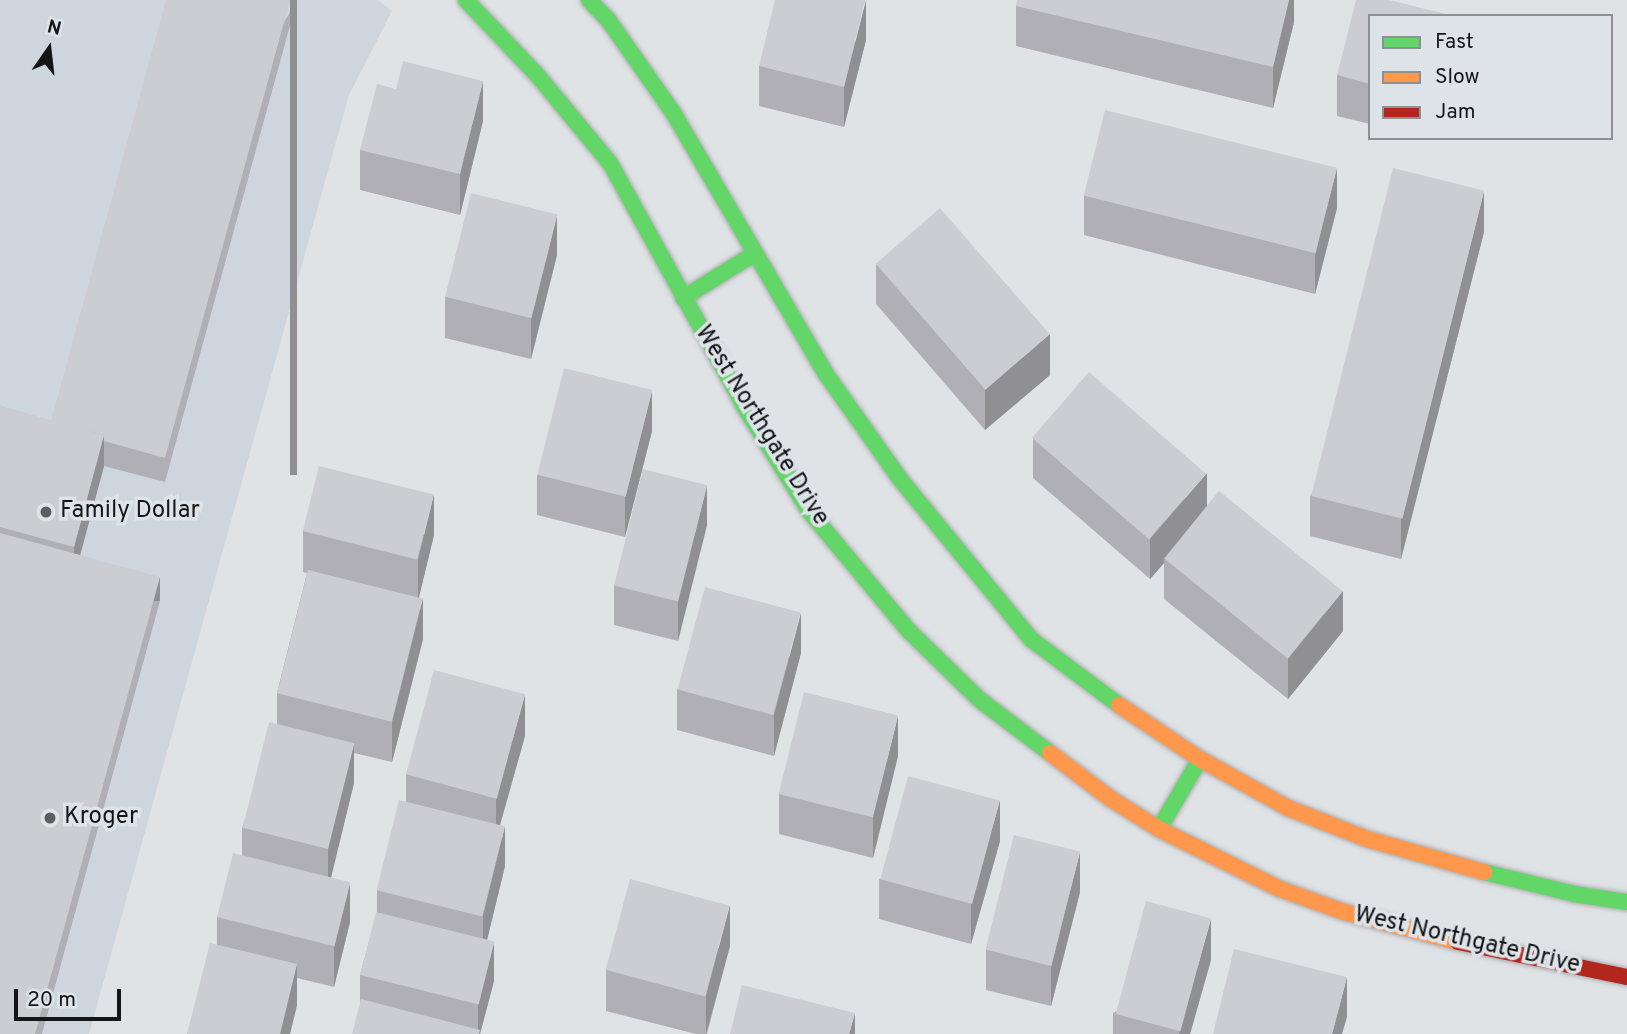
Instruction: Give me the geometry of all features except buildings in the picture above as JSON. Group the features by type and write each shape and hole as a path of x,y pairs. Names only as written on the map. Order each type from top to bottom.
{"main road":[{"name":"West Northgate Drive","path":"466,0 485,12 610,163 744,406 809,511 909,631 980,699 1067,768 1158,829 1233,868 1344,912 1482,949 1627,977"},
{"path":"589,0 609,21 674,114 826,374 900,479 1032,640 1109,698 1200,759 1288,808 1367,839 1516,881 1627,902"},
{"path":"683,298 754,254"},
{"path":"1158,829 1200,759"}],"shaded area":[{"path":"0,0 378,0 392,11 349,95 89,1034 0,1034"}],"traffic: fast":[{"path":"466,0 538,76 610,163 744,406 809,511 909,631 980,700 1050,753"},
{"path":"589,0 609,21 674,114 826,374 900,479 1032,640 1119,705"},
{"path":"683,298 754,254"},
{"path":"1159,829 1200,759"},
{"path":"1484,872 1574,894 1627,902"}],"traffic: slow":[{"path":"1119,705 1200,759 1288,808 1367,839 1484,872"},
{"path":"1050,753 1111,799 1159,829 1280,889 1344,912 1458,942"}],"traffic: jam":[{"path":"1458,942 1627,977"}],"place":[{"name":"Family Dollar","path":"46,512"},
{"name":"Kroger","path":"50,818"}]}
